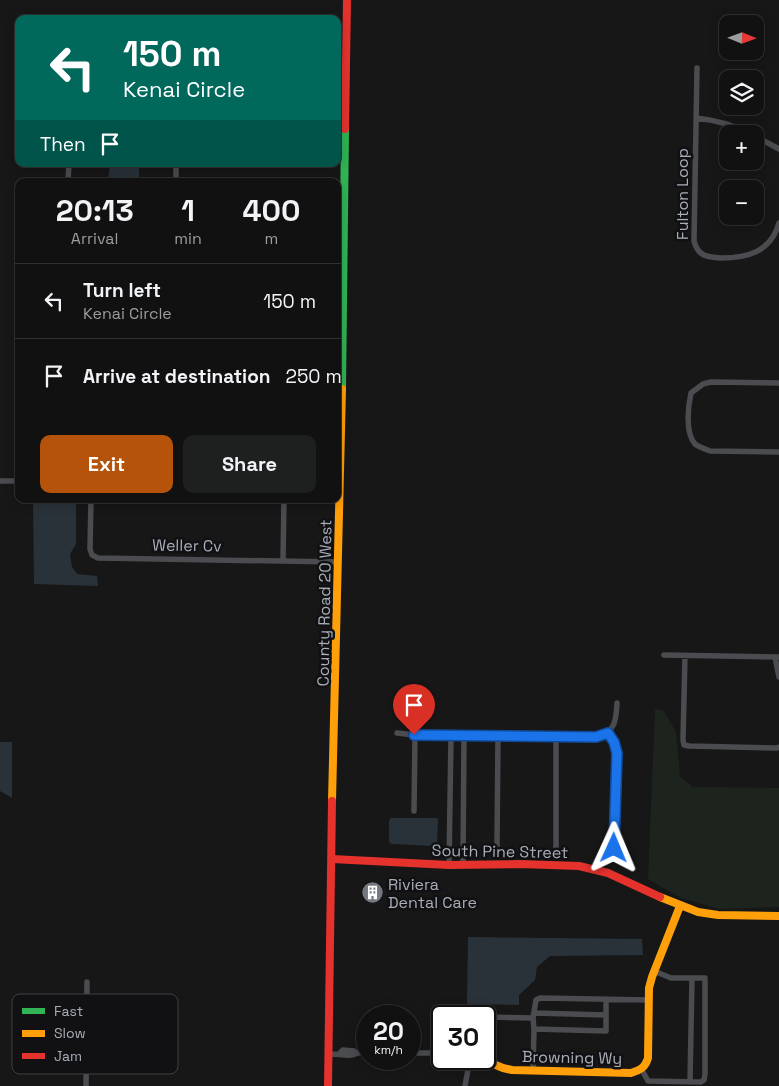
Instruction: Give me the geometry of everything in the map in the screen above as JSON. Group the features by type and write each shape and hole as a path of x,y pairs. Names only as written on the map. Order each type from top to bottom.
{"street":[{"name":"County Road 20 West","path":"341,219 347,0"},
{"name":"Fulton Loop","path":"697,68 694,241 696,247 704,256 712,258 746,256 764,246 772,237 779,223"},
{"path":"696,118 720,121 732,125"},
{"path":"764,141 779,149"},
{"path":"779,383 711,382 694,386 689,402 689,430 693,446 710,451 779,452"},
{"path":"0,481 15,481"},
{"name":"Weller Cv","path":"91,503 90,549 92,556 98,558 338,562"},
{"path":"282,561 284,503"},
{"name":"County Road 20 West","path":"328,1086 338,503"},
{"path":"664,655 777,657 779,677"},
{"path":"685,656 684,745 779,747"},
{"path":"397,733 451,736 596,737 608,733 613,728 616,719 617,703"},
{"path":"608,733 614,742 617,753 614,848"},
{"path":"414,735 414,811"},
{"path":"449,865 451,736"},
{"path":"463,865 464,736"},
{"path":"497,847 498,736"},
{"path":"556,737 556,847"},
{"path":"450,799 463,799"},
{"name":"South Pine Street","path":"332,860 449,865 521,864 579,866 608,873 680,906 706,914 779,916"},
{"name":"Browning Wy","path":"496,1065 512,1070 533,1071 631,1072 642,1070 648,1058 649,988 680,906"},
{"path":"642,1070 648,1083 701,1082 704,1080 705,1074 705,978 671,978 654,971"},
{"path":"690,1082 692,978"},
{"path":"88,982 88,994"},
{"path":"533,1071 536,1000 540,998 649,1000"},
{"path":"534,1029 606,1031 606,999"},
{"path":"496,1016 606,1015"},
{"path":"328,1054 340,1053 353,1056 356,1054"},
{"path":"465,1086 468,1070"}],"shaded area":[{"path":"110,167 139,167 139,178 108,178"},
{"path":"33,503 76,503 76,544 70,554 72,567 77,574 97,576 98,586 34,584"},
{"path":"655,709 663,710 676,732 680,777 693,787 779,788 779,907 719,909 681,898 648,879"},
{"path":"0,742 12,742 12,798 0,791"},
{"path":"391,818 437,818 437,844 433,846 392,844 389,842 389,821"},
{"path":"468,937 642,939 643,955 550,956 537,967 535,980 519,995 519,1005 467,1004"}],"traffic: fast":[{"path":"342,389 345,129"}],"traffic: slow":[{"path":"341,430 342,389"},
{"path":"332,801 339,503"},
{"path":"660,897 698,912 718,915 779,916"},
{"path":"496,1065 512,1070 631,1073 642,1068 648,1058 649,988 680,906"}],"traffic: jam":[{"path":"345,129 347,0"},
{"path":"328,1086 332,801"},
{"path":"332,859 449,865 521,864 579,866 608,873 660,897"}],"place":[{"name":"Riviera Dental Care","path":"372,893"}],"route":[{"path":"414,735 596,737 608,733 614,742 617,753 614,848"}]}
